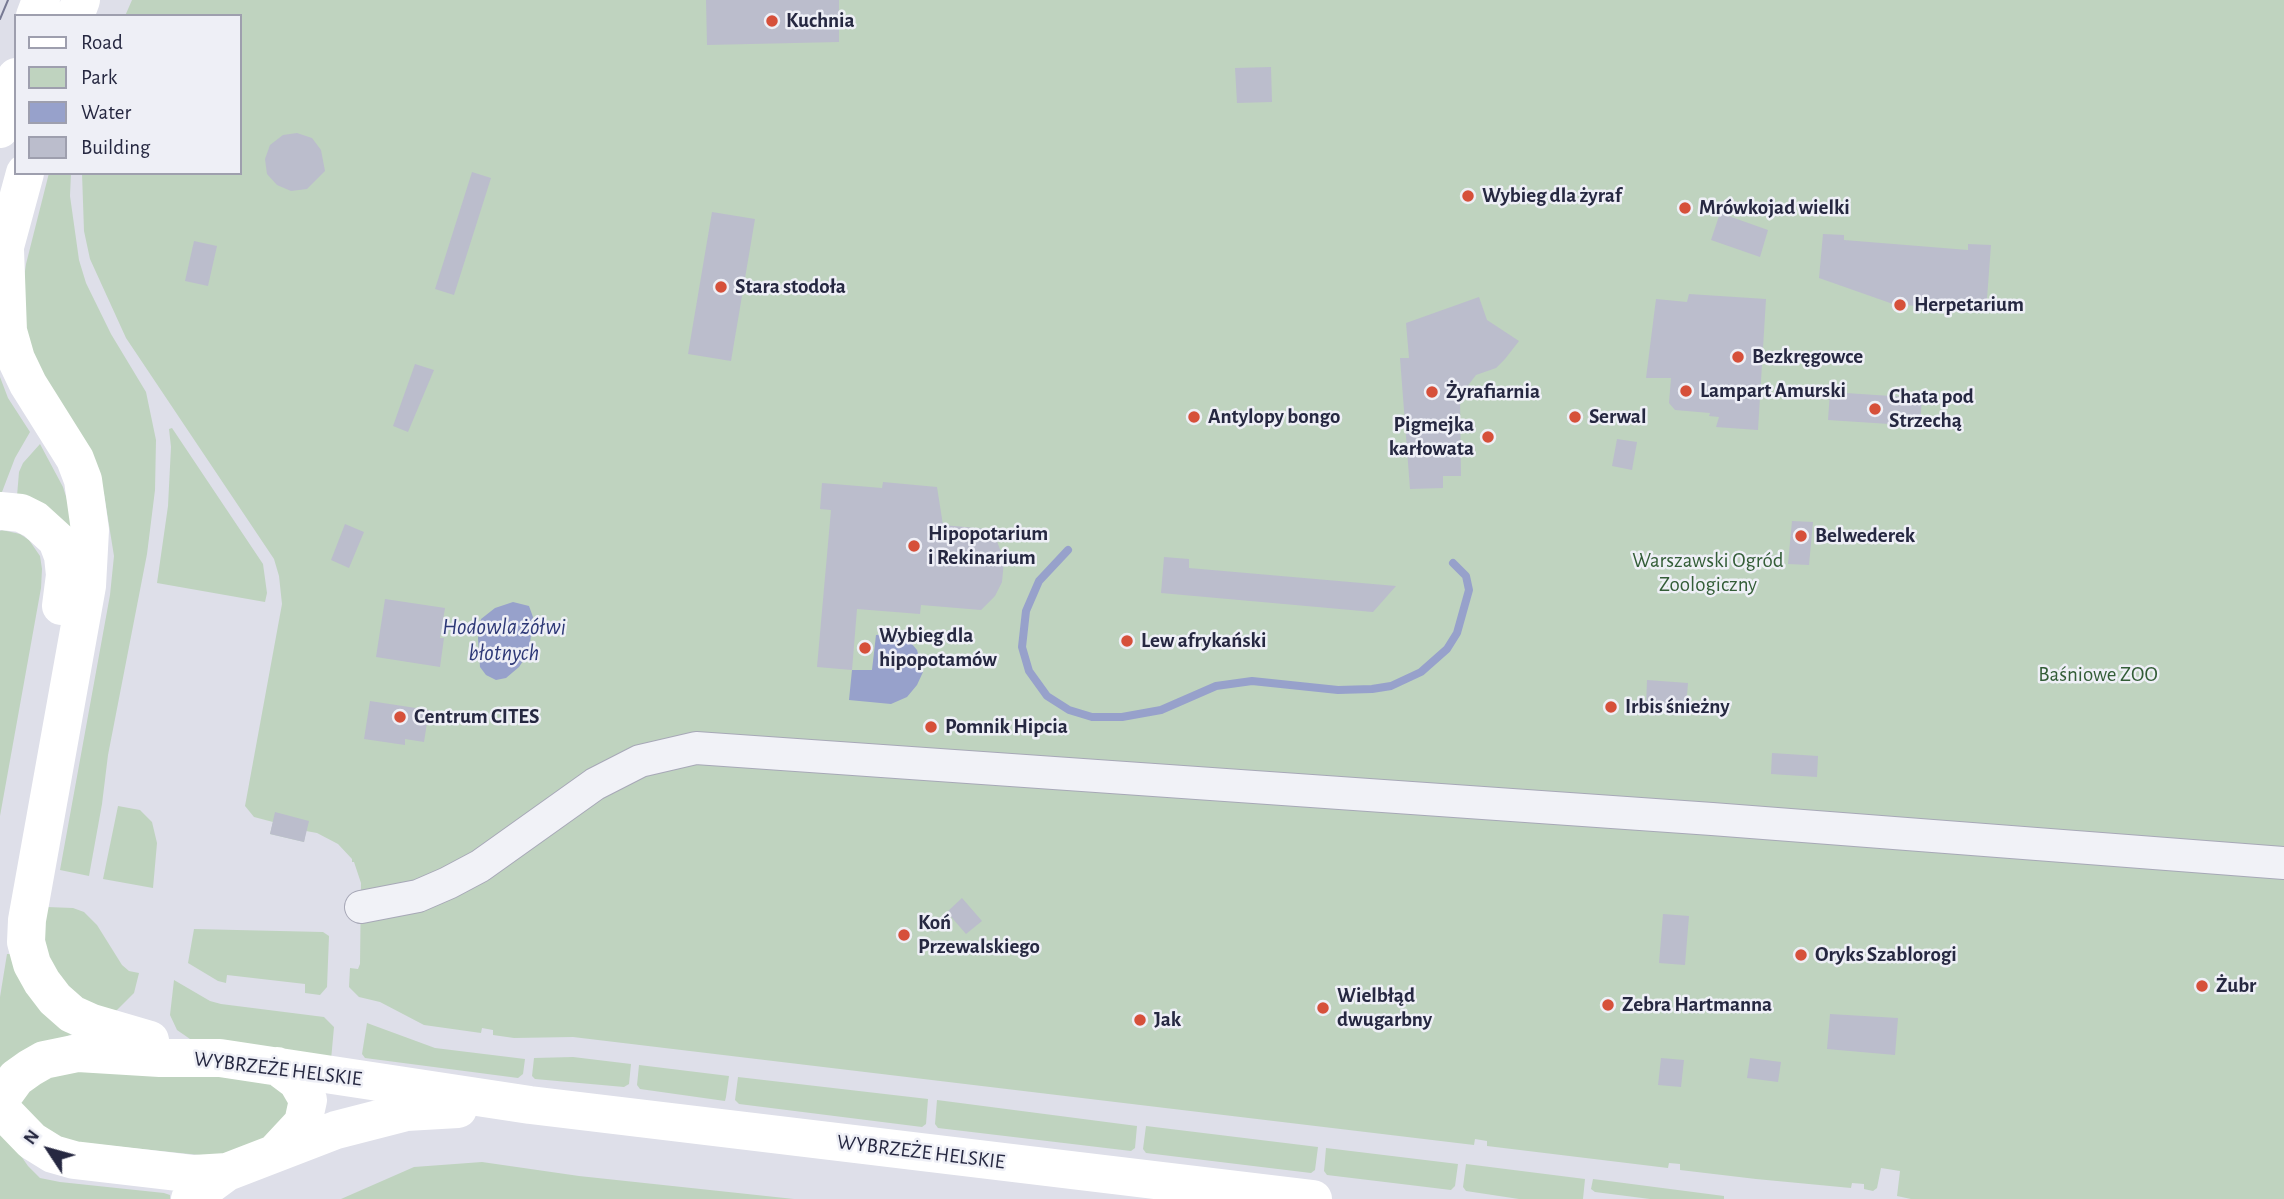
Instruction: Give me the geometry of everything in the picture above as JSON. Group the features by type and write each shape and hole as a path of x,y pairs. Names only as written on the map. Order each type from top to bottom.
{"main road":[{"path":"0,129 14,84"},
{"path":"24,175 3,257 8,331 16,359 28,384 75,459 83,480 90,530 87,586 27,919 26,942 32,964 55,999 72,1014 128,1035 220,1058"},
{"path":"0,511 21,513 47,530 61,548 65,575 19,841 0,916"},
{"name":"WYBRZEŻE HELSKIE","path":"0,1100 16,1078 30,1068 58,1057 96,1052 160,1058 220,1058 530,1105 1312,1199"},
{"path":"276,1152 303,1123 308,1100 297,1081 277,1066"},
{"name":"WYBRZEŻE HELSKIE","path":"190,1199 227,1172 336,1130 405,1112 530,1105"},
{"path":"0,1108 32,1142 53,1154 74,1160 194,1174 227,1172"}],"street":[{"path":"361,907 418,896 448,883 480,866 595,784 640,761 696,747 1713,819 2284,863"}],"green space":[{"name":"Warszawski Ogród Zoologiczny","path":"132,0 2284,0 2284,1199 1911,1199 1897,1196 1900,1171 1881,1168 1877,1188 1873,1191 1864,1189 1864,1184 1852,1183 1851,1188 1756,1179 1680,1170 1680,1164 1669,1163 1668,1168 1487,1146 1487,1141 1475,1139 1474,1145 573,1037 514,1038 493,1035 493,1030 482,1028 481,1033 424,1025 380,1002 359,997 349,987 350,968 358,969 360,964 361,883 354,862 338,844 317,833 306,831 304,842 270,834 273,822 254,817 245,806 282,604 274,559 126,338 90,259 84,231 82,175 242,175 242,14 126,14"},
{"path":"48,175 71,175 70,196 79,260 86,283 111,334 146,392 156,440 155,490 147,554 108,755 89,876 60,870 110,595 114,556 104,494 93,460 54,397 31,349 24,319 23,285"},
{"path":"0,377 8,398 30,432 15,458 2,492 0,492"},
{"path":"172,428 263,564 267,593 265,602 157,583 168,506 171,447 169,429"},
{"path":"40,444 63,487 71,512 73,589 17,496 19,472 23,463"},
{"path":"0,531 20,534 29,540 40,556 42,569 41,588 0,816"},
{"path":"118,806 140,810 152,822 157,843 153,888 103,879"},
{"path":"47,907 73,908 84,912 97,925 122,965 129,971 139,973 134,993 117,1010 108,1014 61,989 43,941"},
{"path":"194,929 323,932 329,936 327,987 320,995 305,993 305,984 227,975 226,983 218,981 188,963"},
{"path":"7,954 20,954 72,1034 38,1050 0,1074 0,997"},
{"path":"174,980 210,1001 221,1004 324,1017 334,1027 331,1060 190,1039 177,1030 170,1015"},
{"path":"367,1023 435,1048 525,1059 523,1074 518,1078 365,1058 362,1054"},
{"path":"573,1057 631,1064 629,1084 624,1087 535,1079 532,1076 534,1058"},
{"path":"69,1063 272,1079 290,1098 286,1128 228,1158 56,1140 17,1101 18,1096"},
{"path":"639,1065 729,1076 725,1101 640,1089 637,1085"},
{"path":"738,1077 928,1099 926,1124 922,1127 739,1104 735,1100"},
{"path":"937,1100 1137,1126 1135,1148 1131,1151 938,1128 935,1124"},
{"path":"1146,1126 1318,1147 1315,1170 1311,1173 1146,1153 1143,1149"},
{"path":"0,1135 7,1136 40,1178 164,1193 170,1195 170,1199 0,1199"},
{"path":"1326,1148 1458,1164 1455,1186 1451,1190 1327,1175 1324,1171"},
{"path":"482,1162 579,1176 794,1199 341,1199 414,1167"},
{"path":"1466,1164 1585,1179 1583,1199 1519,1199 1466,1191 1463,1187"},
{"path":"1593,1179 1724,1196 1724,1199 1650,1199 1595,1192 1591,1189"}],"water":[{"name":"Hodowla żółwi błotnych","path":"513,602 529,606 533,617 529,652 519,667 506,678 496,680 486,675 480,667 478,638 481,619 495,608"},
{"path":"876,635 906,637 917,650 923,672 917,685 907,697 891,704 849,700 852,670 872,670"}],"building":[{"name":"Kuchnia","path":"706,0 839,0 839,42 707,45"},
{"path":"1271,67 1272,102 1237,103 1235,68"},
{"path":"297,133 312,138 321,150 325,171 307,189 291,191 277,185 267,174 265,159 270,145 283,135"},
{"path":"472,172 491,178 454,295 435,289"},
{"name":"Stara stodoła","path":"712,212 755,219 731,361 688,354"},
{"path":"1720,213 1768,230 1760,257 1711,240"},
{"path":"1823,234 1844,235 1844,240 1968,250 1968,244 1991,245 1986,312 1893,304 1819,278"},
{"path":"194,241 217,246 208,286 185,281"},
{"path":"1689,294 1766,299 1758,430 1716,427 1719,417 1709,416 1710,413 1675,410 1669,403 1671,378 1646,378 1656,299 1687,302"},
{"name":"Żyrafiarnia","path":"1479,297 1487,320 1519,341 1496,368 1476,375 1460,396 1461,476 1443,476 1443,488 1410,489 1400,358 1409,358 1406,323"},
{"path":"415,364 434,370 408,432 393,426"},
{"name":"Chata pod Strzechą","path":"1830,392 1922,398 1920,426 1828,420"},
{"path":"1617,439 1637,442 1632,470 1612,466"},
{"name":"Hipopotarium i Rekinarium","path":"883,482 937,487 943,525 987,529 997,541 1004,561 1002,582 995,596 981,610 921,605 920,614 857,609 852,670 817,667 831,510 820,509 822,483 882,488"},
{"name":"Belwederek","path":"1792,521 1813,522 1809,565 1788,564"},
{"path":"345,524 364,532 349,568 331,560"},
{"path":"1164,557 1189,559 1189,568 1396,586 1373,612 1161,593"},
{"path":"385,599 445,608 440,638 444,638 440,667 376,657"},
{"path":"1647,680 1688,683 1686,708 1646,706"},
{"name":"Centrum CITES","path":"370,701 429,710 424,742 405,739 405,745 364,739"},
{"path":"1772,753 1818,756 1817,777 1771,774"},
{"path":"275,812 309,821 304,842 270,834"},
{"path":"962,898 982,921 966,934 947,912"},
{"path":"1663,914 1689,916 1685,965 1659,963"},
{"path":"1830,1014 1898,1018 1895,1055 1827,1049"},
{"path":"1661,1058 1684,1060 1681,1087 1658,1085"},
{"path":"1750,1058 1781,1062 1778,1082 1747,1078"}],"waterway":[{"path":"1068,550 1039,581 1026,611 1022,647 1029,671 1047,696 1069,710 1092,717 1122,717 1161,710 1216,686 1252,681 1338,690 1391,686 1421,672 1447,649 1457,633 1469,590 1466,576 1453,563"}],"tram line":[{"path":"0,19 8,0"}],"place":[{"name":"Kuchnia","path":"772,21"},
{"name":"Wybieg dla żyraf","path":"1468,196"},
{"name":"Mrówkojad wielki","path":"1685,208"},
{"name":"Stara stodoła","path":"721,287"},
{"name":"Herpetarium","path":"1900,305"},
{"name":"Bezkręgowce","path":"1738,357"},
{"name":"Lampart Amurski","path":"1686,391"},
{"name":"Żyrafiarnia","path":"1432,392"},
{"name":"Chata pod Strzechą","path":"1875,409"},
{"name":"Antylopy bongo","path":"1194,417"},
{"name":"Serwal","path":"1575,417"},
{"name":"Pigmejka karłowata","path":"1488,437"},
{"name":"Belwederek","path":"1801,536"},
{"name":"Hipopotarium i Rekinarium","path":"914,546"},
{"name":"Lew afrykański","path":"1127,641"},
{"name":"Wybieg dla hipopotamów","path":"865,648"},
{"name":"Irbis śnieżny","path":"1611,707"},
{"name":"Centrum CITES","path":"400,717"},
{"name":"Pomnik Hipcia","path":"931,727"},
{"name":"Koń Przewalskiego","path":"904,935"},
{"name":"Oryks Szablorogi","path":"1801,955"},
{"name":"Żubr","path":"2202,986"},
{"name":"Zebra Hartmanna","path":"1608,1005"},
{"name":"Wielbłąd dwugarbny","path":"1323,1008"},
{"name":"Jak","path":"1140,1020"}],"park label":[{"name":"Baśniowe ZOO","path":"2098,675"}]}
